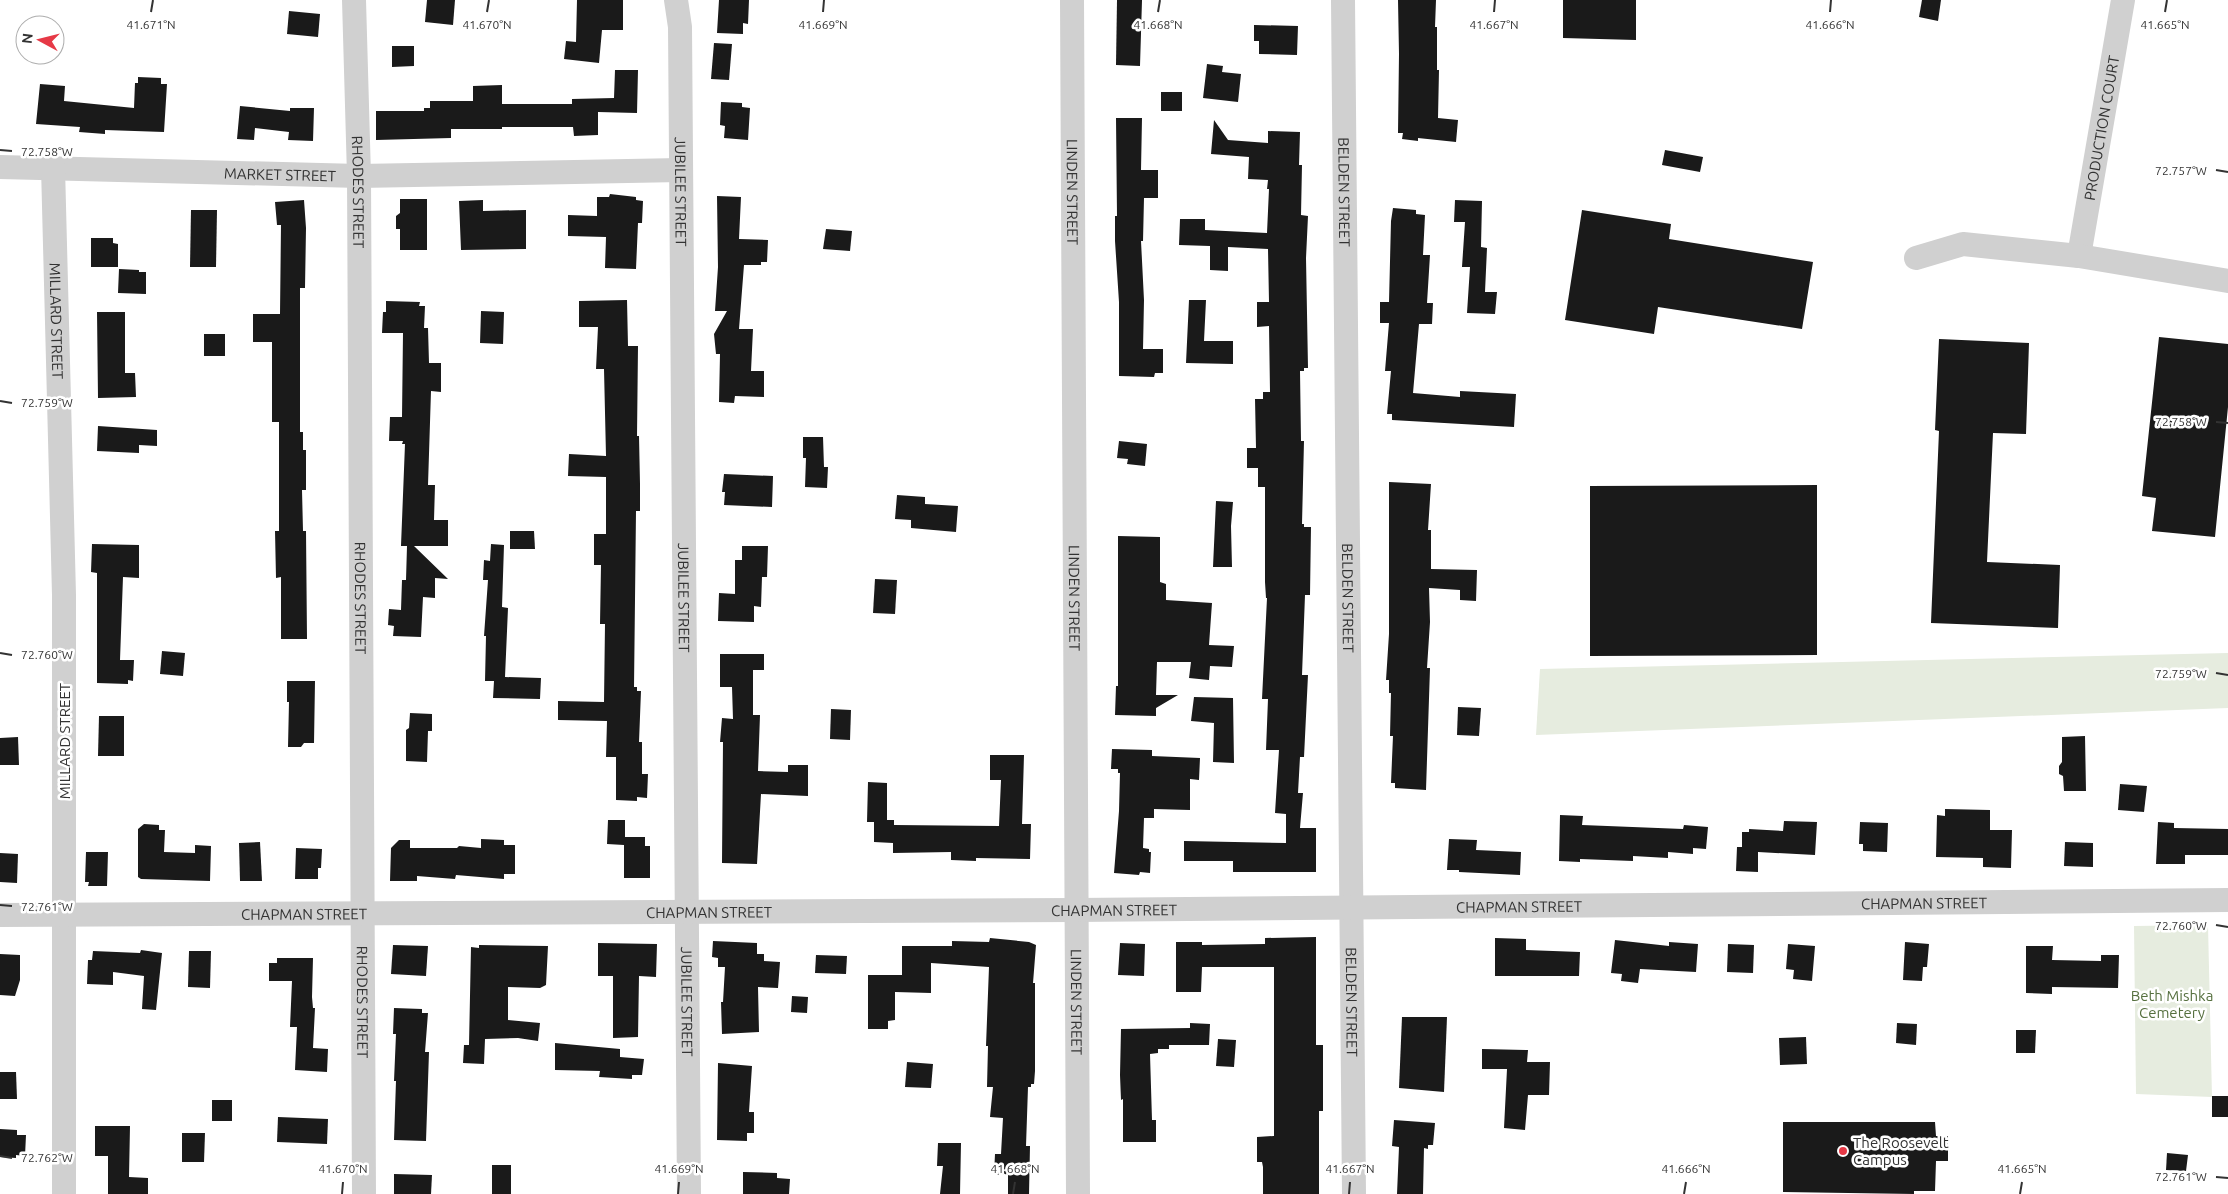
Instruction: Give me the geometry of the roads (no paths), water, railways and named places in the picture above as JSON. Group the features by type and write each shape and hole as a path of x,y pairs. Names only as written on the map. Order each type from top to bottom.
{"street":[{"name":"RHODES STREET","path":"354,0 359,176 364,1194"},
{"name":"JUBILEE STREET","path":"676,0 680,27 690,1194"},
{"name":"LINDEN STREET","path":"1072,0 1078,1194"},
{"name":"BELDEN STREET","path":"1342,0 1354,1194"},
{"name":"PRODUCTION COURT","path":"2079,256 2123,0"},
{"name":"MARKET STREET","path":"0,166 359,176 681,170"},
{"name":"MILLARD STREET","path":"53,167 64,595 64,1194"},
{"path":"1916,258 1962,244 2079,256 2228,281"},
{"name":"CHAPMAN STREET","path":"0,915 1076,910 1351,906 2228,900"}],"place":[{"name":"The Roosevelt Campus","path":"1843,1151"}],"park label":[{"name":"Beth Mishka Cemetery","path":"2172,1004"}]}
